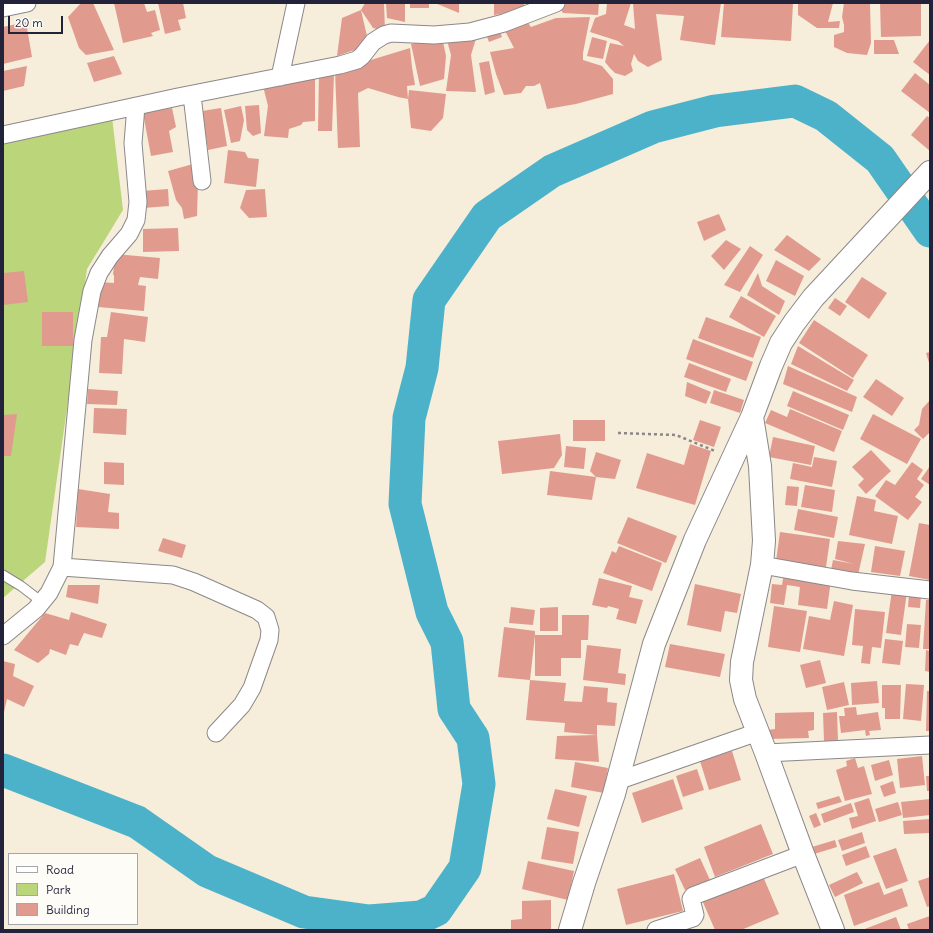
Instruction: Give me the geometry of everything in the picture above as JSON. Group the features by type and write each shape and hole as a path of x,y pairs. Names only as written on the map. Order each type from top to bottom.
{"street":[{"path":"3,8 27,3"},
{"path":"280,77 296,3"},
{"path":"3,135 136,106 314,71 351,62 362,56 373,42 384,35 391,33 434,35 481,30 518,18 556,3"},
{"path":"192,95 202,181"},
{"path":"3,636 36,609 42,602 49,593 62,567 83,340 92,291 99,272 110,256 129,234 136,220 138,202 133,143 136,106"},
{"path":"570,930 617,781 654,644 695,540 752,417 781,343 813,298 930,172"},
{"path":"752,417 760,466 764,541 762,565 742,662 741,680 745,699 833,930"},
{"path":"762,565 852,581 930,590"},
{"path":"62,567 173,575 194,582 257,610 266,618 270,630 269,640 252,688 242,705 216,733"},
{"path":"617,781 758,732"},
{"path":"766,753 930,744"},
{"path":"656,930 693,918 695,915 691,899 693,896 803,854"}],"lane":[{"path":"3,575 21,586 42,602"}],"path":[{"path":"618,433 676,435 733,457"}],"green space":[{"path":"112,117 123,210 87,269 45,562 3,598 3,140"}],"building":[{"path":"81,3 93,3 114,50 86,55 79,48 68,17"},
{"path":"114,3 144,3 147,12 155,10 160,30 151,33 153,36 123,43"},
{"path":"158,3 183,3 186,18 178,20 181,30 165,34"},
{"path":"365,3 384,3 385,31 373,28 361,10"},
{"path":"386,3 405,3 405,22 387,18"},
{"path":"410,3 429,3 429,8 410,8"},
{"path":"435,3 459,3 459,13"},
{"path":"494,3 527,3 524,4 525,10 494,15"},
{"path":"568,3 599,3 598,15 563,13 559,7"},
{"path":"607,3 631,3 624,25 635,29 633,3 721,3 715,45 680,40 684,16 656,14 662,60 648,67 638,61 634,54 631,64 633,71 625,76 615,73 605,62 610,43 624,46 618,41 590,32 595,18 606,14"},
{"path":"724,3 793,3 791,41 721,37"},
{"path":"798,3 833,3 828,22 840,21 839,28 817,28 798,15"},
{"path":"844,3 870,3 871,43 867,55 847,53 834,47 834,35 844,32 842,17"},
{"path":"880,3 921,3 921,36 881,37"},
{"path":"361,10 369,45 337,56 342,18"},
{"path":"524,17 531,27 556,18 590,17 583,60 602,66 613,79 613,94 576,104 547,109 540,83 534,86 526,86 521,93 504,95 490,52 514,48 502,25"},
{"path":"26,22 32,57 3,64 3,27"},
{"path":"499,29 502,37 489,42 486,34"},
{"path":"478,32 471,55 476,92 446,91 451,55 446,37"},
{"path":"442,37 446,56 444,79 420,86 411,44"},
{"path":"592,37 607,41 603,59 587,56"},
{"path":"874,40 894,40 899,54 874,54"},
{"path":"930,40 930,75 913,62"},
{"path":"410,48 415,85 407,86 408,99 368,88 358,93 360,147 338,148 335,71"},
{"path":"114,56 122,74 94,82 87,63"},
{"path":"489,61 495,92 485,95 479,63"},
{"path":"27,66 24,86 3,91 3,71"},
{"path":"915,73 930,85 930,113 901,91"},
{"path":"319,74 334,74 332,131 318,131"},
{"path":"315,77 315,121 303,122 301,125 289,129 288,138 264,136 268,106 263,86"},
{"path":"409,90 446,94 443,118 431,131 411,128 408,99"},
{"path":"259,105 261,133 253,136 247,130 245,106"},
{"path":"241,106 244,120 240,141 231,143 224,110"},
{"path":"172,108 176,127 169,131 173,152 151,156 143,113"},
{"path":"221,108 227,146 208,150 202,111"},
{"path":"927,116 930,118 930,151 911,135"},
{"path":"228,150 245,152 248,158 259,159 256,187 224,183"},
{"path":"193,164 198,182 197,216 184,219 182,208 176,200 168,171"},
{"path":"168,189 169,206 144,208 142,191"},
{"path":"265,189 267,217 249,218 240,208 246,190"},
{"path":"719,214 726,230 704,241 697,222"},
{"path":"178,228 179,251 143,252 143,229"},
{"path":"787,235 821,259 809,271 774,250"},
{"path":"726,240 741,249 724,270 711,256"},
{"path":"750,246 763,255 740,292 724,285"},
{"path":"115,254 160,258 158,279 140,277 138,285 146,286 144,311 98,307 100,282 114,283 113,275"},
{"path":"776,260 804,276 795,296 766,281"},
{"path":"24,271 28,302 3,305 3,273"},
{"path":"758,273 762,286 785,301 779,315 747,295"},
{"path":"862,277 887,293 869,319 845,302"},
{"path":"741,296 776,316 764,337 729,317"},
{"path":"835,298 847,306 840,316 828,308"},
{"path":"42,312 73,312 73,346 42,346"},
{"path":"111,312 148,317 145,342 124,339 122,374 99,373 101,337 107,337"},
{"path":"706,317 761,337 753,358 698,338"},
{"path":"814,320 868,355 853,378 799,343"},
{"path":"693,339 753,362 746,381 686,359"},
{"path":"798,346 854,380 847,391 791,364"},
{"path":"930,352 930,366 926,353"},
{"path":"689,363 731,379 726,392 684,377"},
{"path":"788,366 857,397 852,412 783,384"},
{"path":"876,379 904,398 892,416 863,397"},
{"path":"687,382 711,392 706,404 685,396"},
{"path":"88,389 118,391 117,405 87,404"},
{"path":"714,390 744,400 740,413 710,403"},
{"path":"793,391 849,415 843,430 787,406"},
{"path":"930,400 930,432 923,439 914,430 919,425 922,409"},
{"path":"94,408 127,409 126,435 93,433"},
{"path":"790,409 842,431 834,452 765,423 771,410 787,417"},
{"path":"17,414 11,456 3,456 3,415"},
{"path":"873,414 921,439 907,464 860,439"},
{"path":"573,420 605,420 605,441 573,441"},
{"path":"700,420 721,427 714,447 693,440"},
{"path":"560,434 562,455 554,468 502,474 498,441"},
{"path":"773,437 815,446 811,465 769,457"},
{"path":"690,444 711,451 695,505 636,488 647,453 684,465"},
{"path":"566,446 586,448 584,469 564,467"},
{"path":"871,450 891,471 866,494 858,485 864,479 852,467"},
{"path":"596,452 621,460 615,479 596,477 590,471"},
{"path":"814,457 837,461 832,487 790,479 793,463 812,467"},
{"path":"104,462 124,463 124,485 104,484"},
{"path":"912,462 923,470 917,479 924,485 915,497 922,502 908,520 875,496 886,480 895,485"},
{"path":"930,466 930,485 921,479"},
{"path":"550,471 596,477 592,500 547,495"},
{"path":"805,485 835,490 832,512 801,507"},
{"path":"787,486 799,487 797,506 785,505"},
{"path":"78,489 110,494 108,512 119,513 119,529 76,527"},
{"path":"857,496 876,500 874,511 898,516 892,544 849,535"},
{"path":"798,509 838,517 834,538 794,530"},
{"path":"628,517 677,536 666,563 617,543"},
{"path":"919,523 930,525 930,580 909,576"},
{"path":"780,532 830,539 826,567 776,561"},
{"path":"163,538 186,545 182,558 158,551"},
{"path":"838,541 865,544 858,575 831,570 833,560 854,564 835,559"},
{"path":"619,546 662,563 652,591 603,573 612,551 616,553"},
{"path":"875,546 905,551 900,576 871,572"},
{"path":"784,573 831,580 827,609 798,605 800,587 787,585 784,605 770,603 772,584 782,585"},
{"path":"599,578 632,586 629,597 643,600 636,624 616,619 619,609 608,606 607,608 592,605"},
{"path":"695,584 741,594 737,613 725,611 721,632 687,625"},
{"path":"68,585 100,585 98,604 66,597"},
{"path":"892,590 907,592 901,635 886,633"},
{"path":"909,594 921,595 920,608 908,607"},
{"path":"926,600 930,600 930,649 923,649"},
{"path":"834,601 853,605 844,656 803,649 809,616 830,620"},
{"path":"774,606 807,611 800,652 768,647"},
{"path":"511,607 535,610 533,625 509,623"},
{"path":"558,607 558,631 540,631 540,608"},
{"path":"855,609 885,612 881,648 872,647 870,664 861,663 863,646 852,645"},
{"path":"71,612 107,624 102,638 84,633 78,646 70,644 66,655 50,649 49,654 38,663 14,650 45,613 69,620"},
{"path":"562,615 589,615 588,640 581,640 581,658 561,658 561,676 535,676 535,635 562,635"},
{"path":"907,624 921,625 919,648 905,647"},
{"path":"504,627 535,631 530,680 498,677"},
{"path":"885,639 903,641 900,665 882,663"},
{"path":"670,644 725,654 720,677 665,667"},
{"path":"587,645 621,649 618,673 626,674 625,685 583,680"},
{"path":"926,650 930,651 930,672 925,671"},
{"path":"820,660 826,683 806,688 800,665"},
{"path":"3,661 15,664 13,676 34,686 24,707 7,699 4,712"},
{"path":"530,680 566,683 564,701 582,702 584,686 608,688 607,702 617,703 615,726 597,725 597,735 564,732 565,723 526,720"},
{"path":"877,681 879,703 852,705 851,683"},
{"path":"844,682 849,705 827,710 822,687"},
{"path":"906,684 924,685 921,721 903,719"},
{"path":"882,685 901,685 900,719 885,719 885,708 882,708"},
{"path":"927,691 930,691 930,731 926,731"},
{"path":"856,707 857,715 878,712 881,730 869,731 870,735 866,736 865,730 841,733 839,716 845,716 844,708"},
{"path":"814,712 814,730 808,731 809,738 768,739 767,730 775,729 775,713"},
{"path":"837,712 838,741 824,741 823,713"},
{"path":"597,735 599,762 555,759 557,736"},
{"path":"732,751 741,780 709,790 700,761"},
{"path":"922,756 925,785 900,788 897,759"},
{"path":"855,758 858,768 864,766 872,794 845,801 836,770 847,766 846,761"},
{"path":"889,760 893,775 875,781 871,765"},
{"path":"575,762 608,768 604,793 571,787"},
{"path":"697,769 704,790 683,797 676,776"},
{"path":"926,776 930,776 930,791 927,791"},
{"path":"673,779 683,809 642,823 632,793"},
{"path":"893,781 896,793 884,797 880,786"},
{"path":"555,789 587,796 579,827 547,819"},
{"path":"839,796 842,802 818,809 816,803"},
{"path":"869,798 876,821 852,829 849,818 858,816 854,803"},
{"path":"930,799 930,815 903,818 901,802"},
{"path":"898,802 902,815 879,822 875,809"},
{"path":"851,803 854,812 824,823 821,814"},
{"path":"816,813 821,825 814,828 809,816"},
{"path":"930,819 930,833 904,834 903,821"},
{"path":"761,824 773,854 715,877 704,847"},
{"path":"547,827 579,832 573,864 541,859"},
{"path":"862,832 865,843 842,851 838,840"},
{"path":"835,840 837,847 814,854 812,847"},
{"path":"866,846 870,857 846,866 842,855"},
{"path":"896,848 908,881 886,889 873,856"},
{"path":"700,858 710,880 685,890 675,869"},
{"path":"528,861 574,871 568,900 522,889"},
{"path":"857,872 863,883 835,897 829,885"},
{"path":"674,874 683,911 626,925 617,889"},
{"path":"762,874 779,914 741,930 715,930 702,900"},
{"path":"930,877 930,906 927,907 918,881"},
{"path":"879,882 884,895 902,888 908,906 854,926 844,895"},
{"path":"551,900 551,930 511,930 511,920 522,919 522,901"},
{"path":"930,916 930,930 909,930 907,924"},
{"path":"896,917 901,930 862,930"}],"waterway":[{"path":"3,770 137,822 207,871 304,912 369,921 421,917 436,910 465,868 479,784 473,738 454,709 447,642 432,612 405,504 409,418 422,368 429,300 487,216 552,171 653,127 715,111 795,101 826,116 880,159 930,231"}]}
